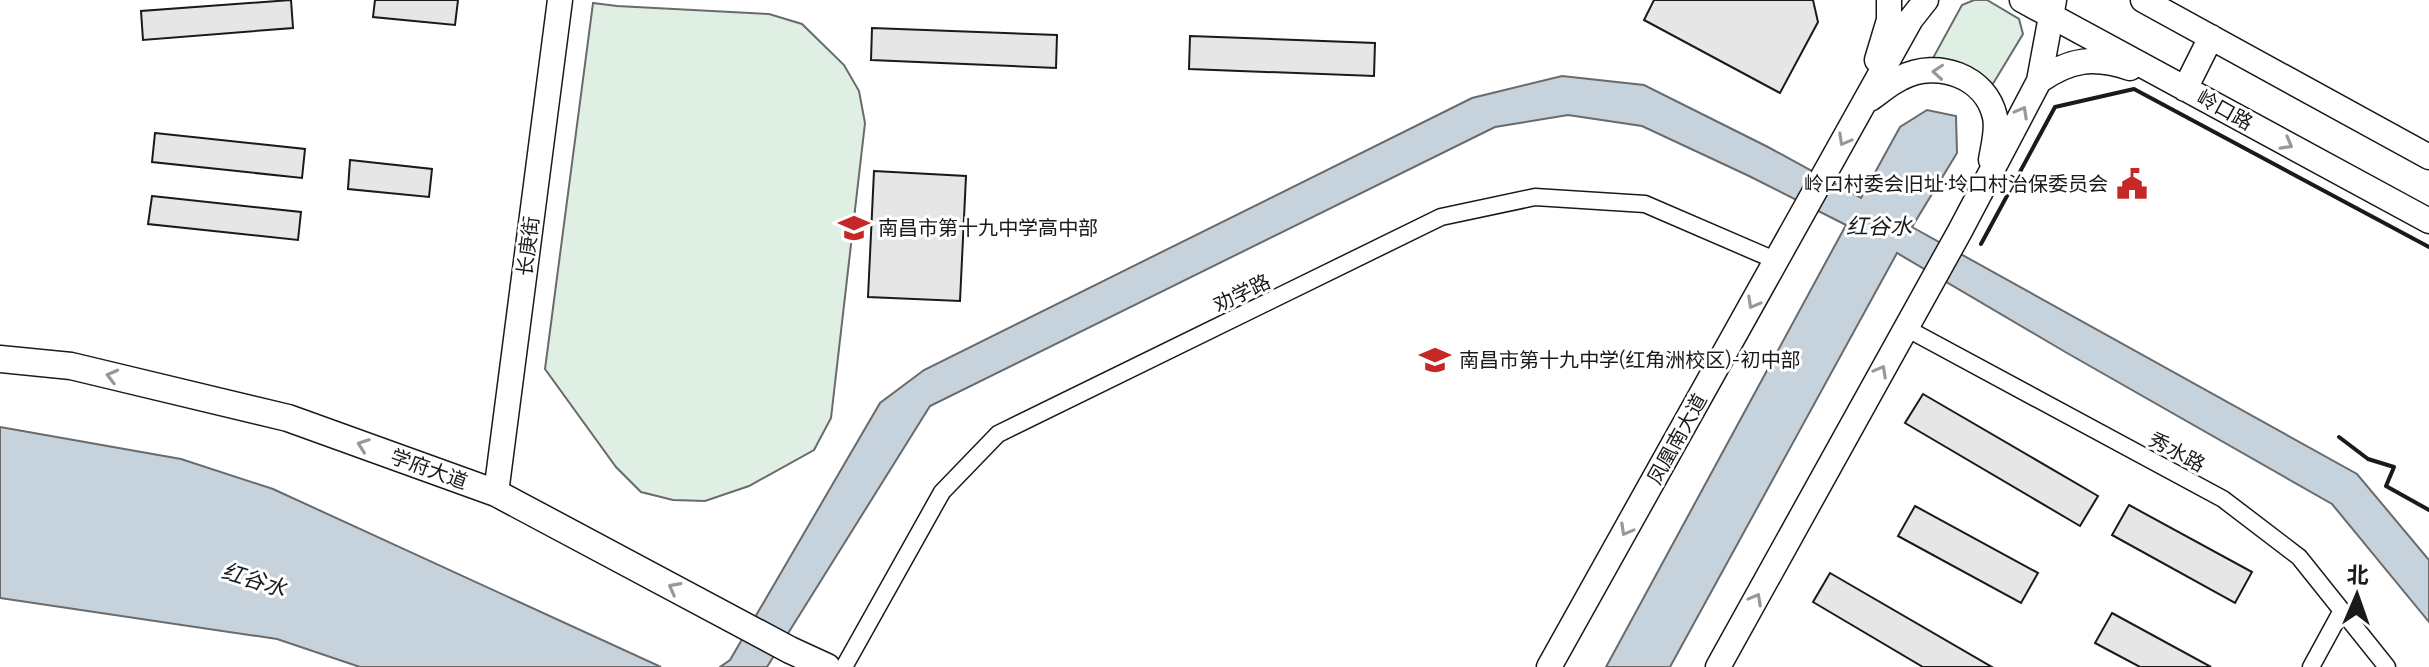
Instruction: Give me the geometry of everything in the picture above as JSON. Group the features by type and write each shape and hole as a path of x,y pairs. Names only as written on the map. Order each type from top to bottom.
{"main road":[{"name":"长庚街","path":"496,493 560,0"},
{"path":"1864,104 1889,20 1889,0"},
{"path":"1864,104 1911,19 1926,0"},
{"name":"岭口路","path":"2022,0 2052,8 2178,84 2429,221"},
{"path":"2143,0 2429,157"},
{"path":"1718,667 1960,231 2039,81 2052,8"},
{"path":"2039,81 2057,69 2079,61 2113,62 2178,84 2211,37"},
{"path":"1864,104 1902,77 1925,71 1946,71 1969,79 1988,96 1996,120 1990,171"},
{"name":"凤凰南大道","path":"1549,667 1864,104"},
{"name":"学府大道","path":"0,359 71,366 288,418 496,493 827,667"}],"street":[{"name":"劝学路","path":"844,667 942,492 998,434 1441,217 1535,197 1645,204 1777,261"},
{"name":"秀水路","path":"1904,327 2223,499 2299,557 2387,667"},
{"path":"2311,667 2341,612"}],"green space":[{"path":"1974,0 1987,0 2019,19 2023,34 1991,87 1933,58 1962,5"},
{"path":"593,3 769,14 802,24 844,65 859,91 865,123 831,418 814,450 749,486 705,501 673,500 641,492 616,467 545,369"}],"water":[{"name":"红谷水","path":"1562,76 1644,85 1861,198 1900,127 1927,110 1956,116 1957,153 1912,227 2357,474 2429,560 2429,622 2332,504 1897,253 1670,667 1606,667 1846,225 1642,126 1568,115 1495,127 930,406 767,667 720,667 730,660 880,403 924,370 1472,98"},
{"name":"红谷水","path":"0,427 181,459 273,489 661,667 360,667 277,639 0,598"}],"building":[{"path":"291,0 293,28 143,40 141,11"},
{"path":"375,0 458,0 455,25 373,17"},
{"path":"1654,0 1813,0 1818,22 1780,93 1644,20"},
{"path":"872,28 1057,35 1056,68 871,60"},
{"path":"1190,36 1375,43 1374,76 1189,69"},
{"path":"155,133 305,149 302,178 152,162"},
{"path":"350,160 432,169 429,197 348,189"},
{"path":"874,171 966,176 960,301 868,297"},
{"path":"152,196 301,212 298,240 148,224"},
{"path":"1923,394 2098,496 2080,526 1905,423"},
{"path":"2129,505 2252,572 2235,603 2112,535"},
{"path":"1915,506 2038,573 2021,603 1898,536"},
{"path":"1830,573 1992,667 1923,667 1813,602"},
{"path":"2112,613 2211,667 2140,667 2095,643"}],"wall":[{"path":"1981,244 2055,107 2134,89 2429,247"},
{"path":"2339,437 2368,459 2394,467 2386,486 2429,510"}],"place":[{"name":"岭口村委会旧址·坽口村治保委员会","path":"2132,184"},
{"name":"南昌市第十九中学高中部","path":"854,228"},
{"name":"南昌市第十九中学(红角洲校区)-初中部","path":"1435,360"}]}
